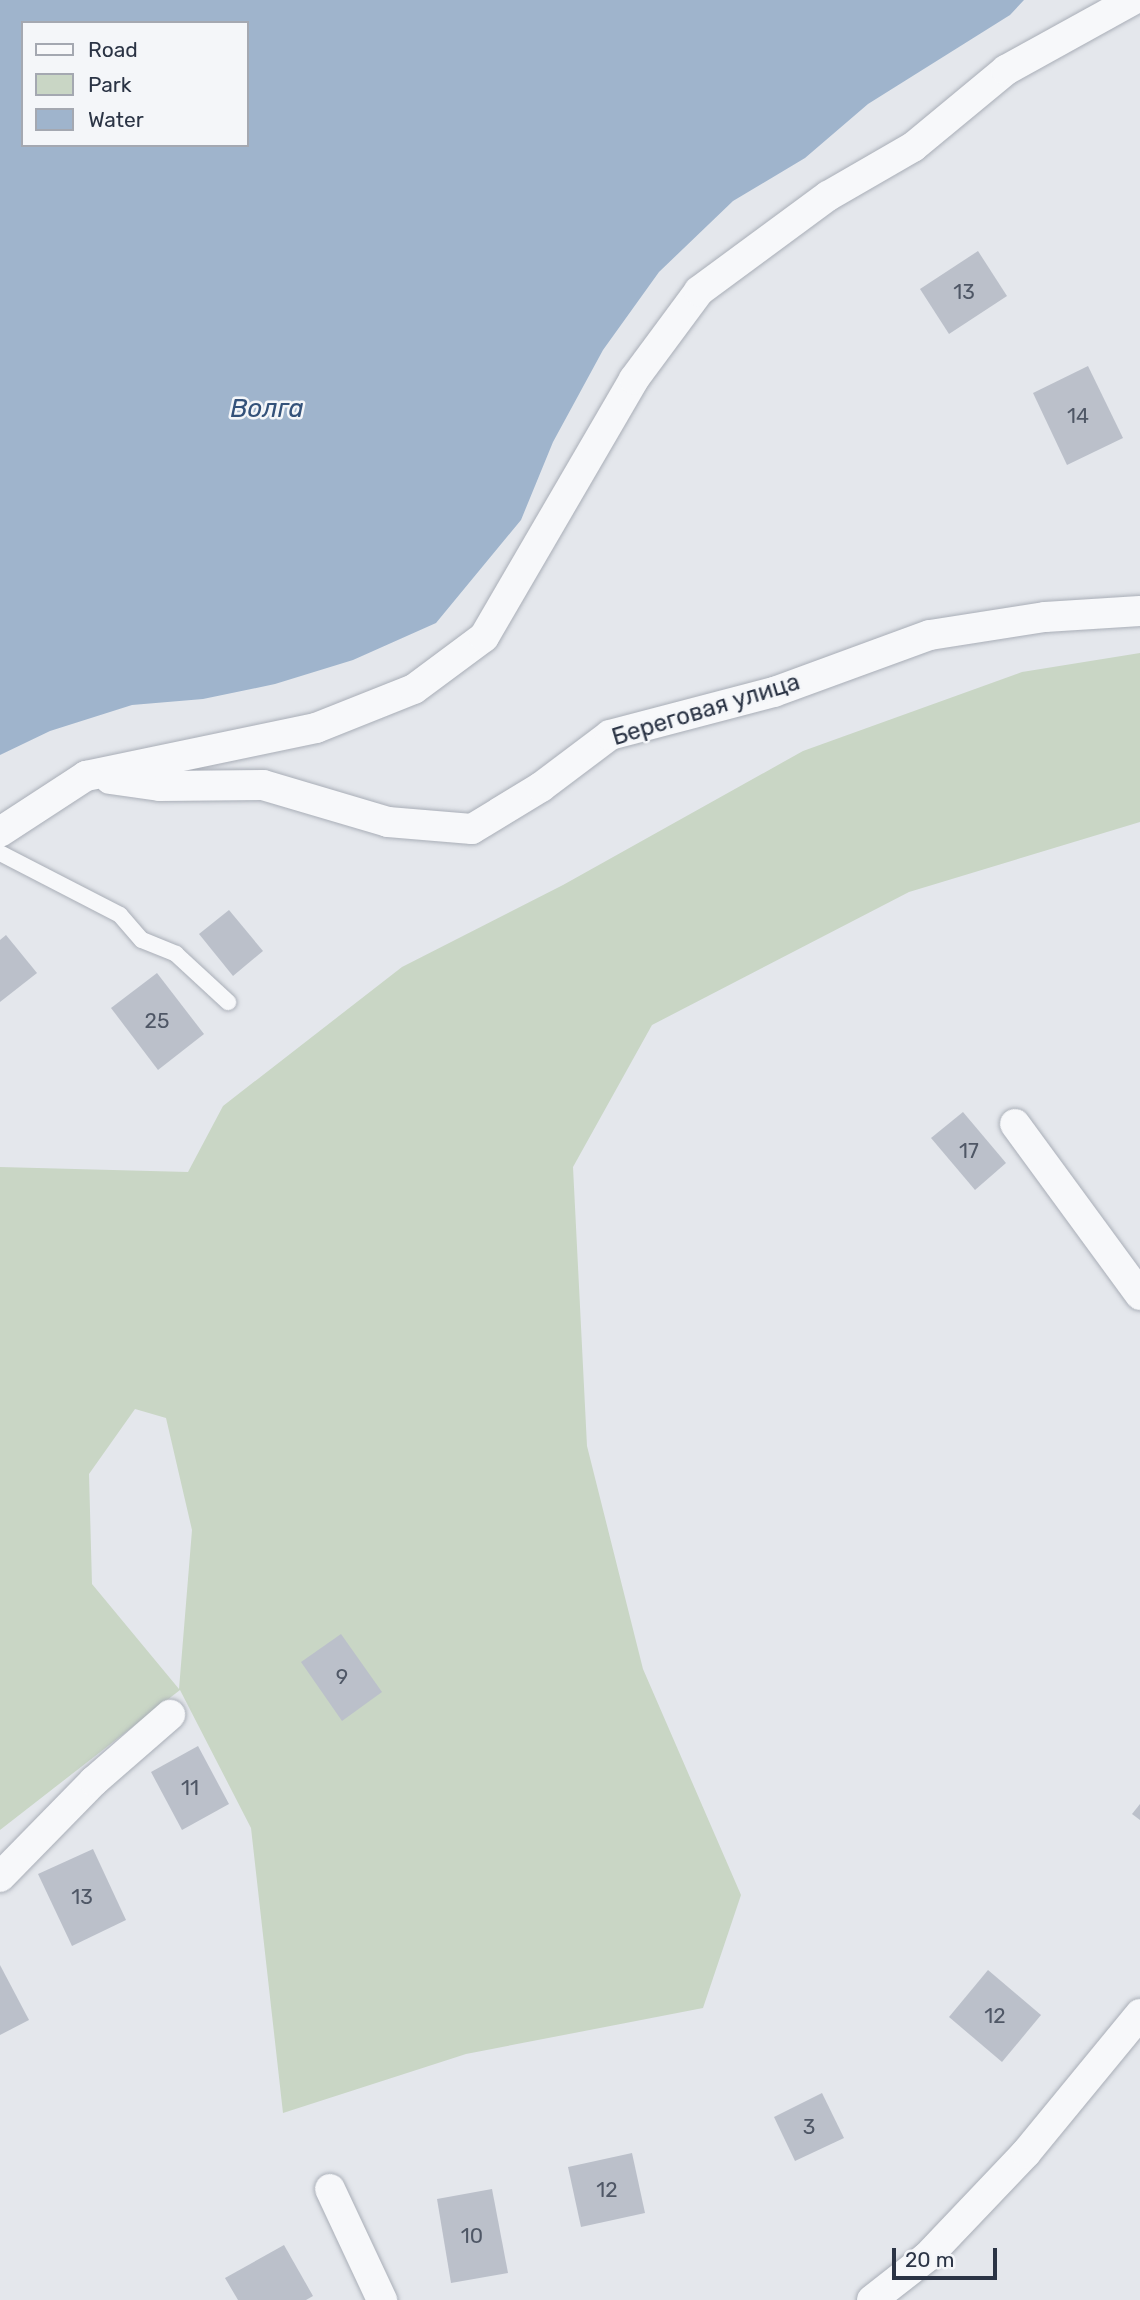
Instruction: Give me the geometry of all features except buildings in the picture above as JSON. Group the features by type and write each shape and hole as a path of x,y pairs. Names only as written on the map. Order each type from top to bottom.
{"street":[{"path":"0,832 86,776 316,728 414,689 484,637 634,379 699,292 828,196 913,147 1006,70 1133,0"},
{"name":"Береговая улица","path":"86,776 160,786 263,785 388,822 472,829 541,787 610,735 774,692 930,635 1045,617 1140,611"},
{"path":"1015,1124 1140,1295"},
{"path":"0,1877 94,1780 170,1714"},
{"path":"872,2300 927,2257 1026,2153 1140,2014"},
{"path":"330,2189 382,2300"}],"lane":[{"path":"0,853 120,915 142,940 176,954 228,1002"}],"green space":[{"path":"1140,653 1140,822 909,892 652,1025 573,1167 587,1446 643,1669 741,1895 703,2008 466,2054 283,2113 251,1828 180,1690 0,1830 0,1167 188,1172 223,1106 402,967 563,885 803,751 1022,672","holes":["135,1409 166,1418 192,1530 179,1689 92,1584 89,1474"]}],"water":[{"name":"Волга","path":"0,0 1024,0 1010,15 868,104 805,158 733,201 659,272 603,350 553,442 521,520 436,623 353,660 275,684 203,699 132,705 50,731 0,755"}]}
